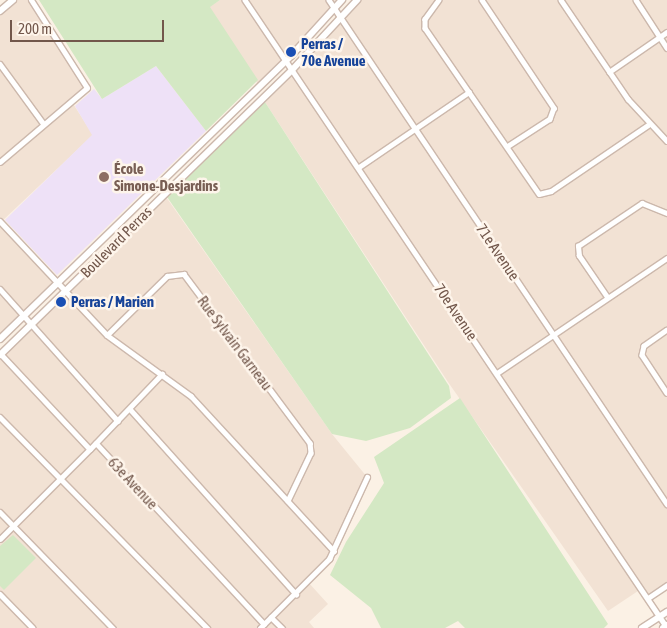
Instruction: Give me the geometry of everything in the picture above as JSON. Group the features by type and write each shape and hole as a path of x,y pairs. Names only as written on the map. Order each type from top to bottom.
{"main road":[{"path":"0,11 13,0"},
{"name":"Boulevard Perras","path":"0,339 286,61 342,0"},
{"name":"Boulevard Perras","path":"1,355 292,70 358,0"},
{"path":"642,628 667,612"}],"street":[{"path":"0,162 43,123 88,88 31,0"},
{"name":"70e Avenue","path":"245,0 359,167 665,626"},
{"name":"71e Avenue","path":"329,0 667,504"},
{"path":"439,0 424,25 507,147 533,189 544,194 648,125"},
{"path":"482,0 554,108 550,119 507,147"},
{"path":"561,0 609,72 648,125 667,141"},
{"path":"636,0 667,48"},
{"path":"609,72 667,32"},
{"path":"0,64 43,123"},
{"path":"359,167 469,92"},
{"path":"607,297 579,256 578,246 642,203 667,214"},
{"path":"0,221 57,284 107,335 192,396 334,551"},
{"path":"497,373 667,258"},
{"name":"Rue Sylvain Garneau","path":"107,335 167,276 184,274 310,443 311,453 288,500"},
{"path":"0,289 118,421"},
{"path":"667,330 644,346 644,359 667,393"},
{"name":"63e Avenue","path":"1,355 90,449 96,443 264,624"},
{"path":"96,443 162,374"},
{"path":"130,409 296,594"},
{"path":"0,417 207,628"},
{"path":"0,539 90,449"},
{"path":"260,628 296,594 334,551 367,477"},
{"path":"0,512 113,628"},
{"path":"648,598 667,585"},
{"path":"0,594 33,628"},
{"path":"271,616 282,628"}],"shaded area":[{"path":"13,0 31,0 87,88 72,102 93,135 1,222 57,284 0,339 0,11"},
{"path":"220,0 342,0 259,86 209,7"},
{"path":"356,0 667,0 667,585 648,598 641,589 608,611 448,382 263,99"},
{"name":"École Simone-Desjardins","path":"156,66 206,131 57,275 5,220 92,135 75,106 94,89 102,99"},
{"path":"164,194 332,434 367,477 334,551 308,582 328,604 309,622 314,628 0,628 0,355"}],"green space":[{"path":"39,0 220,0 210,7 258,80 206,131 156,66 102,99"},
{"path":"263,99 449,386 451,398 410,428 366,441 332,434 167,197"},
{"path":"460,398 608,624 604,628 465,628 458,621 445,628 381,628 371,608 330,575 346,542 384,483 374,457"},
{"path":"13,535 36,558 4,590 0,586 0,546"}],"place":[{"name":"Perras / 70e Avenue","path":"291,52"},
{"name":"École Simone-Desjardins","path":"104,177"},
{"name":"Perras / Marien","path":"61,302"}]}
